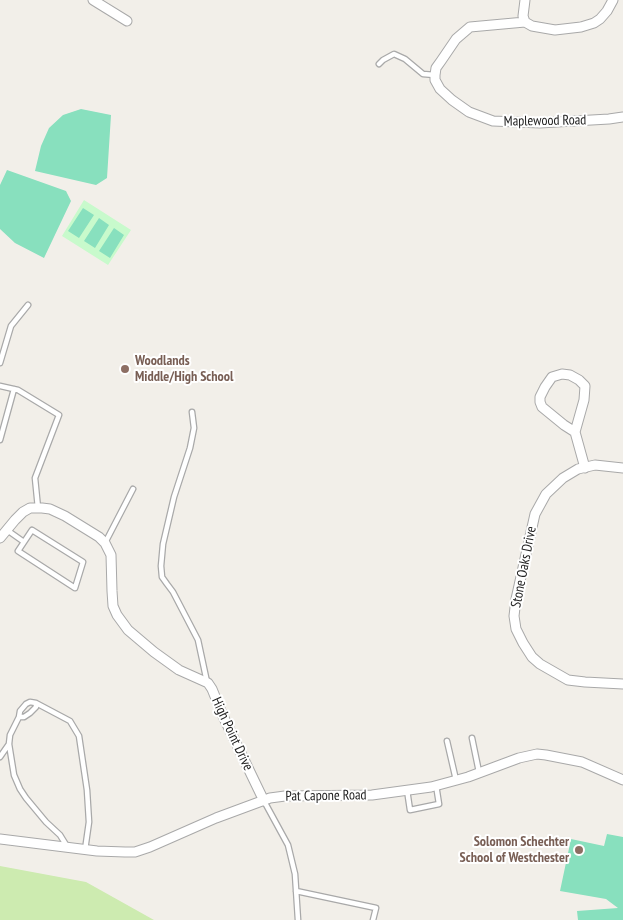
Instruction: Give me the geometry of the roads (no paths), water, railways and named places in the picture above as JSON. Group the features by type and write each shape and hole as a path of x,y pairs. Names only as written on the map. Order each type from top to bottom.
{"street":[{"path":"93,0 127,21"},
{"path":"525,0 523,16 525,22"},
{"path":"435,75 440,61 456,39 470,27 525,22 532,26 555,30 581,27 600,19 607,12 613,0"},
{"name":"Maplewood Road","path":"435,75 435,80 440,89 452,100 469,112 494,121 540,123 623,117"},
{"path":"575,432 542,407 540,397 552,377 562,374 570,375 585,386 584,400 575,432 586,468"},
{"name":"Stone Oaks Drive","path":"623,468 596,465 578,469 563,478 546,494 535,514 516,598 514,616 516,629 523,643 540,664 568,680 623,684"},
{"path":"0,538 23,512 30,508 38,508 50,509 65,516 99,537 105,543"},
{"name":"High Point Drive","path":"105,543 111,555 113,606 117,615 128,630 154,652 179,670 208,684 212,689 264,801"},
{"name":"Pat Capone Road","path":"0,839 86,850 135,852 270,798 285,796 372,795 407,790 456,780 519,758 537,754 582,762 623,780"}],"lane":[{"path":"379,64 394,54 405,59 423,74 435,75"},
{"path":"0,363 11,326 28,305"},
{"path":"0,386 18,390 59,415 35,478 38,508"},
{"path":"0,440 14,389"},
{"path":"192,412 194,428 190,448 174,497 163,544 161,566 162,577 173,592 198,640 208,684"},
{"path":"105,543 133,489"},
{"path":"7,530 24,542"},
{"path":"32,530 83,562 75,588 18,551 24,542 32,530"},
{"path":"0,757 8,744 20,711 26,704 30,702 36,703 70,721 79,736 87,790 89,822 86,850"},
{"path":"19,717 24,717 30,713 36,707 36,703"},
{"path":"472,738 480,773"},
{"path":"448,741 456,780"},
{"path":"8,744 14,775 20,789 46,822 60,835 68,848"},
{"path":"407,790 410,810 439,804 436,785"},
{"path":"264,801 288,845 295,874 298,920"},
{"path":"296,891 376,908 374,920"}],"place":[{"name":"Woodlands Middle/High School","path":"125,369"},
{"name":"Solomon Schechter School of Westchester","path":"579,850"}]}
